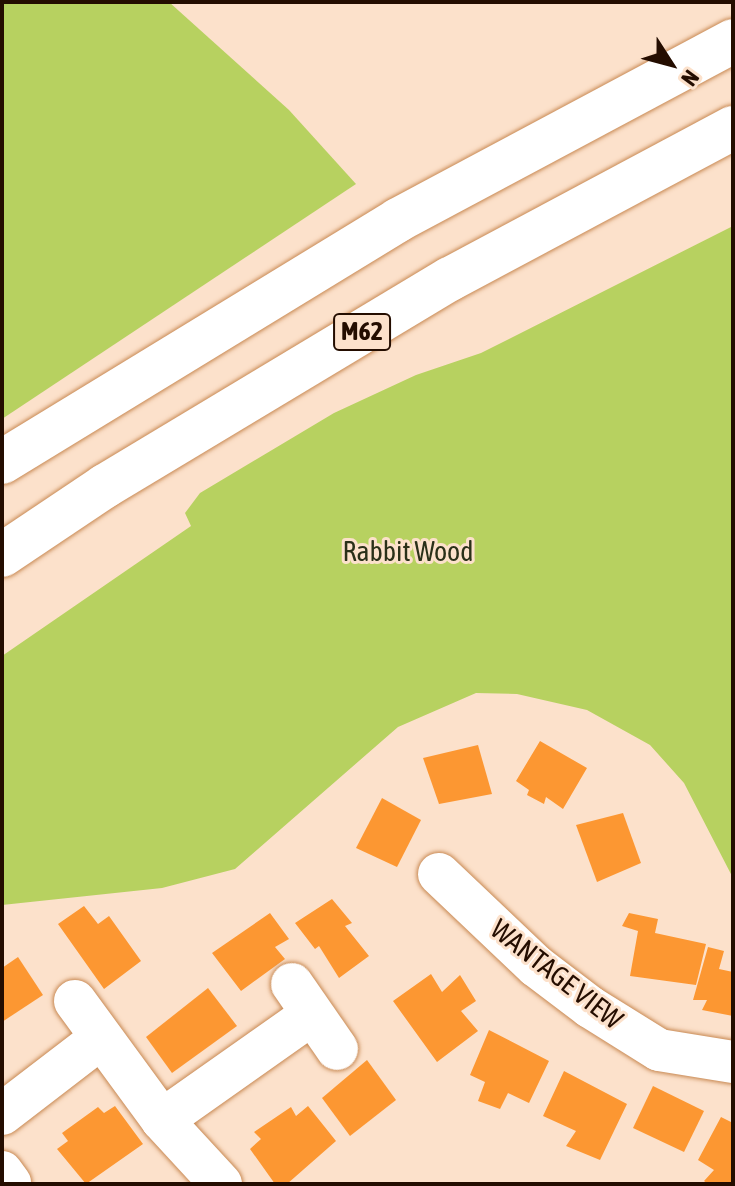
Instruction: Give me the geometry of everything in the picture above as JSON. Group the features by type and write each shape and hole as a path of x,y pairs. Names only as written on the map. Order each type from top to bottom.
{"highway":[{"path":"2,462 398,220 733,41"},
{"name":"M62","path":"2,555 105,486 450,279 733,128"}],"street":[{"name":"WANTAGE VIEW","path":"439,874 536,966 590,1007 659,1050 733,1062"},
{"path":"162,1120 302,1000 337,1049"},
{"path":"75,1001 162,1120 221,1184"},
{"path":"2,1114 101,1038"}],"green space":[{"path":"2,2 169,2 289,110 356,184 2,419"},
{"name":"Rabbit Wood","path":"733,226 733,878 684,783 650,745 587,710 517,694 476,693 398,727 235,869 162,888 2,905 2,656 191,526 185,513 200,493 334,413 416,375 481,353"}],"building":[{"path":"540,741 587,768 563,809 546,797 544,804 527,795 529,790 516,781"},
{"path":"478,745 492,794 439,804 423,758"},
{"path":"382,798 421,820 397,867 356,848"},
{"path":"623,813 641,863 597,882 576,825"},
{"path":"332,899 352,923 345,926 369,956 339,978 319,946 315,949 295,923"},
{"path":"84,906 98,924 109,916 141,961 104,989 58,924"},
{"path":"270,913 289,939 275,947 285,959 241,991 212,953"},
{"path":"629,913 658,919 655,933 706,944 696,985 630,976 638,931 622,926"},
{"path":"708,947 724,951 719,969 733,972 733,1016 702,1010 707,1000 693,1000"},
{"path":"18,957 43,995 2,1022 2,968"},
{"path":"431,974 442,992 460,975 476,1001 461,1011 478,1031 437,1062 393,1001"},
{"path":"208,988 237,1026 172,1073 146,1037"},
{"path":"489,1030 549,1061 529,1103 508,1093 500,1109 478,1101 485,1082 470,1075"},
{"path":"367,1060 396,1100 350,1136 322,1098"},
{"path":"564,1071 627,1104 600,1160 566,1146 576,1131 543,1116"},
{"path":"653,1086 704,1111 684,1152 633,1128"},
{"path":"115,1106 143,1144 86,1184 57,1149 68,1141 62,1133 98,1107 104,1113"},
{"path":"308,1106 336,1141 287,1184 275,1184 250,1149 261,1139 254,1132 291,1107 296,1116"},
{"path":"721,1117 733,1123 733,1184 708,1184 704,1181 714,1170 698,1160"}]}
